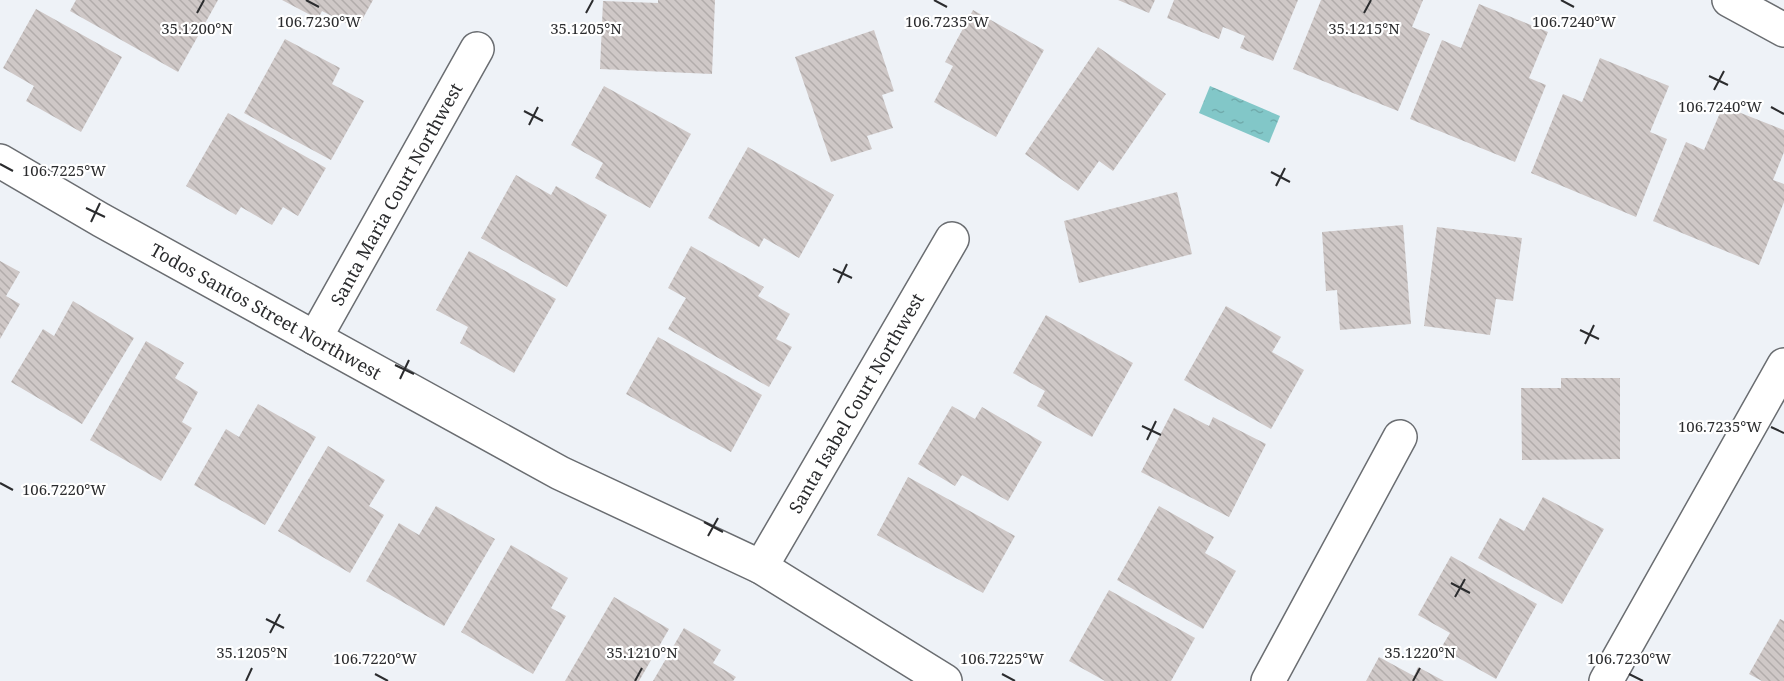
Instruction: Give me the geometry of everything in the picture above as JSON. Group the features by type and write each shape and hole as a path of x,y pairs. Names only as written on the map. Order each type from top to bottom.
{"street":[{"path":"1729,0 1784,30"},
{"name":"Santa Maria Court Northwest","path":"315,338 477,49"},
{"name":"Todos Santos Street Northwest","path":"0,161 101,220 560,472 761,567 945,681"},
{"name":"Santa Isabel Court Northwest","path":"761,567 952,239"},
{"path":"1606,681 1784,366"},
{"path":"1268,681 1400,437"}],"water":[{"path":"1210,86 1280,116 1269,143 1199,113"}],"building":[{"path":"76,0 218,0 178,72 70,11"},
{"path":"282,0 373,0 357,29 322,11 318,19"},
{"path":"658,0 715,0 712,74 600,69 603,1 658,3"},
{"path":"1118,0 1155,0 1149,13"},
{"path":"1174,0 1298,0 1273,61 1240,48 1245,36 1223,27 1219,39 1167,18"},
{"path":"1321,0 1423,0 1412,27 1430,34 1398,111 1293,69"},
{"path":"1479,4 1548,32 1529,78 1546,85 1515,162 1410,119 1442,40 1461,48"},
{"path":"36,9 122,57 81,132 26,101 34,86 3,68"},
{"path":"973,10 1044,50 996,137 934,102 953,66 945,62"},
{"path":"874,30 894,91 882,95 893,128 867,136 872,149 831,162 795,57"},
{"path":"285,39 340,68 332,84 364,101 331,160 244,113"},
{"path":"1098,47 1166,94 1113,171 1099,161 1078,191 1025,154"},
{"path":"1600,58 1669,86 1650,132 1667,139 1636,217 1531,173 1563,94 1582,102"},
{"path":"604,86 691,134 650,208 595,178 603,163 571,145"},
{"path":"1723,106 1784,130 1784,152 1773,180 1784,184 1784,202 1759,265 1653,221 1686,142 1704,150"},
{"path":"228,113 326,168 298,216 283,207 272,225 241,207 236,215 186,186"},
{"path":"748,147 834,195 799,258 764,238 759,247 708,218"},
{"path":"516,175 551,195 556,186 607,215 567,287 481,238"},
{"path":"1177,192 1192,254 1079,283 1064,221"},
{"path":"1403,225 1411,324 1340,330 1337,290 1326,291 1322,232"},
{"path":"1437,227 1522,238 1513,301 1496,299 1490,335 1424,326"},
{"path":"691,246 764,287 758,296 790,314 776,339 792,347 769,387 668,329 686,298 668,288"},
{"path":"469,251 556,299 514,373 460,343 468,327 436,310"},
{"path":"0,261 20,272 6,296 20,304 0,339"},
{"path":"73,301 134,338 82,424 11,382 43,329 54,336"},
{"path":"1226,306 1281,337 1272,352 1304,370 1271,429 1184,380"},
{"path":"1046,315 1133,363 1092,437 1037,406 1045,391 1013,373"},
{"path":"658,337 762,395 731,452 626,394"},
{"path":"146,341 184,363 175,378 198,392 182,422 192,428 161,481 90,440"},
{"path":"1561,378 1620,378 1620,459 1522,460 1521,388 1561,388"},
{"path":"258,404 316,437 265,525 194,485 226,429 239,437"},
{"path":"952,406 975,419 982,407 1042,442 1008,501 962,475 955,486 918,464"},
{"path":"1174,408 1209,426 1213,417 1266,444 1229,517 1141,472"},
{"path":"328,446 385,480 369,506 384,515 350,573 278,531"},
{"path":"908,477 1015,536 983,593 877,535"},
{"path":"1543,497 1604,529 1562,604 1478,558 1500,518 1524,531"},
{"path":"436,506 495,539 444,626 366,581 399,523 419,535"},
{"path":"1159,506 1214,537 1205,553 1236,571 1203,629 1117,580"},
{"path":"511,545 568,578 551,608 566,616 533,674 461,632"},
{"path":"1451,556 1537,604 1496,679 1441,648 1450,633 1418,615"},
{"path":"1109,590 1195,638 1171,681 1105,681 1069,661"},
{"path":"614,597 669,629 639,681 565,681"},
{"path":"1780,619 1784,621 1784,681 1762,681 1749,674"},
{"path":"684,628 721,650 713,663 736,677 733,681 653,681"},
{"path":"1379,657 1414,676 1418,667 1444,681 1366,681"}]}
